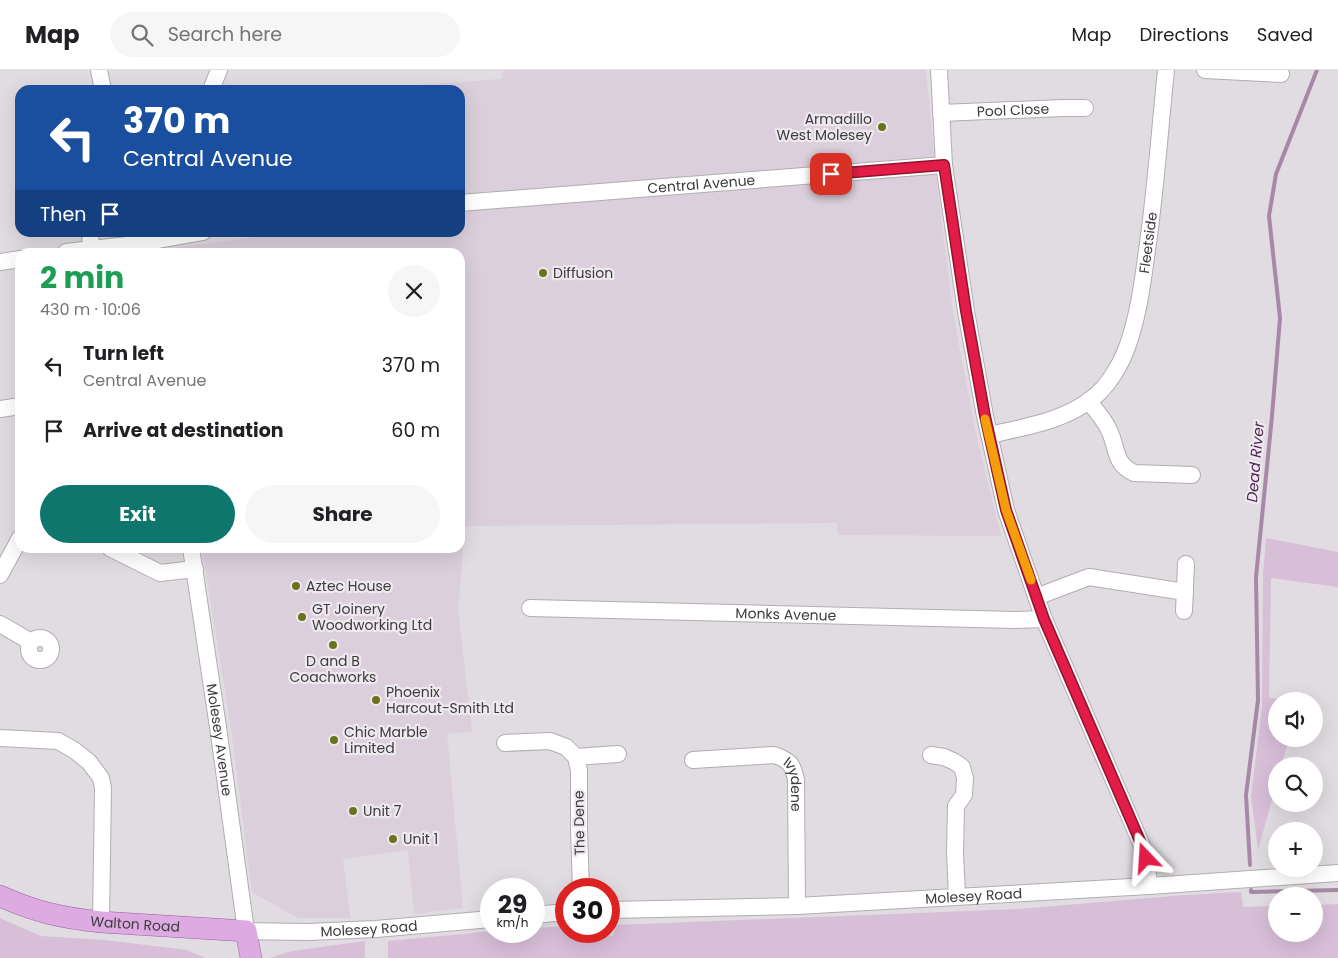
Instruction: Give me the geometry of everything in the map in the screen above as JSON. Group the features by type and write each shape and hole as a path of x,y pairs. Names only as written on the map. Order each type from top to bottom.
{"main road":[{"name":"Walton Road","path":"0,896 32,910 101,922 246,931"},
{"path":"246,931 251,958"}],"street":[{"path":"100,70 102,85"},
{"path":"213,85 219,70"},
{"path":"939,70 944,165 966,311 988,435 1006,510 1044,619 1140,841 1146,858 1149,886"},
{"name":"Fleetside","path":"988,435 1060,417 1088,401 1096,395 1115,372 1126,350 1139,306 1151,221 1166,70"},
{"path":"1205,70 1280,74"},
{"name":"Pool Close","path":"941,113 1085,108"},
{"name":"Central Avenue","path":"465,203 944,165"},
{"path":"137,248 161,237"},
{"path":"0,262 15,260"},
{"path":"1088,401 1104,419 1110,431 1118,460 1126,469 1134,473 1192,475"},
{"path":"0,409 15,407"},
{"path":"0,575 15,547"},
{"path":"120,553 160,573 195,569"},
{"name":"Molesey Avenue","path":"194,553 246,931"},
{"path":"1184,611 1186,564"},
{"path":"1036,597 1089,577 1185,592"},
{"name":"Monks Avenue","path":"530,608 1015,620 1044,619"},
{"path":"0,624 31,642"},
{"path":"0,738 58,741 74,750 89,762 101,778 103,788 101,922"},
{"path":"505,743 550,741 566,748 576,757 618,754"},
{"name":"Ivydene","path":"693,760 774,755 785,758 794,768 796,780 797,906"},
{"path":"931,755 944,757 956,762 962,767 965,778 964,794 956,806 955,853 957,896"},
{"name":"The Dene","path":"576,757 579,771 578,830 581,878"},
{"name":"Molesey Road","path":"620,910 797,906 1338,873"},
{"name":"Molesey Road","path":"246,931 308,932 366,930 480,920"}],"shaded area":[{"path":"504,70 926,70 936,176 954,319 977,439 1001,536 838,535 837,523 465,526 465,248 174,248 257,237 465,237 465,85 418,85 501,79"},
{"path":"1266,538 1338,552 1338,587 1271,578 1268,747 1287,747 1284,757 1268,757 1269,812 1258,850 1251,796 1262,707 1263,574"},
{"path":"203,553 463,553 458,609 472,731 447,734 463,908 414,914 408,850 343,859 351,918 298,918 252,892 231,728"},
{"path":"1241,892 1243,907 1268,906 1268,942 1323,942 1323,905 1338,904 1338,958 388,958 388,941 480,932 480,943 545,943 545,927 555,927 555,943 620,943 620,925 1018,909"},
{"path":"0,918 41,936 105,940 187,950 205,958 0,958"},
{"path":"365,941 365,958 271,958 292,951"}],"waterway":[{"name":"Dead River","path":"1250,865 1246,795 1258,700 1256,577 1280,318 1269,216 1276,174 1317,70"},
{"name":"Dead River","path":"1251,890 1251,892 1338,890"}],"slow traffic":[{"path":"985,419 1006,510 1031,580"}],"place":[{"name":"Armadillo West Molesey","path":"882,127"},
{"name":"Diffusion","path":"543,273"},
{"name":"Aztec House","path":"296,586"},
{"name":"GT Joinery Woodworking Ltd","path":"302,617"},
{"name":"D and B Coachworks","path":"333,645"},
{"name":"Phoenix Harcout-Smith Ltd","path":"376,700"},
{"name":"Chic Marble Limited","path":"334,740"},
{"name":"Unit 7","path":"353,811"},
{"name":"Unit 1","path":"393,839"}],"route":[{"path":"831,174 944,165 966,311 991,446 1006,510 1044,619 1146,858"}]}
